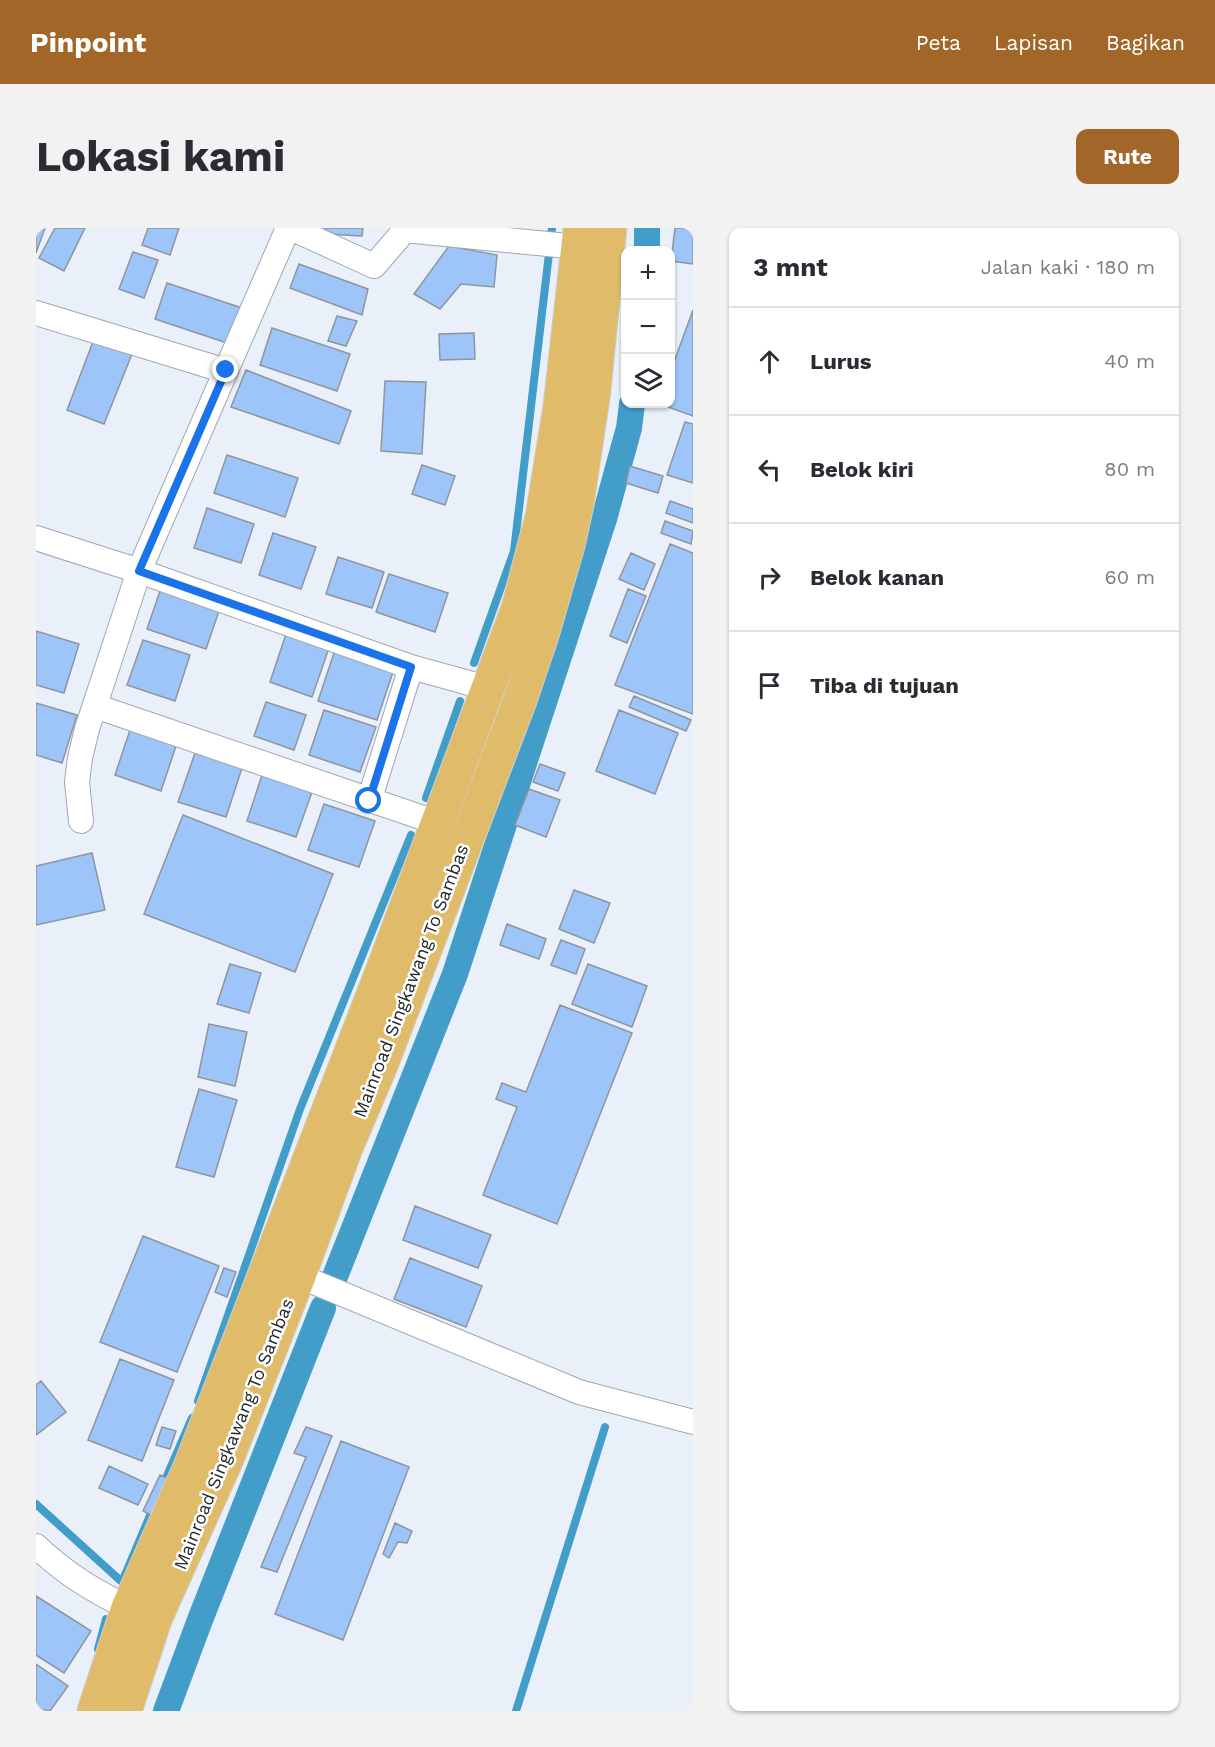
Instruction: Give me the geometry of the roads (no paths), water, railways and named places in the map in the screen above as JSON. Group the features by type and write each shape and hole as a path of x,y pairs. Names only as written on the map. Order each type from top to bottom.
{"highway":[{"name":"Mainroad Singkawang To Sambas","path":"94,1711 128,1608 332,1142 382,1063 520,700 568,545 594,391 610,228"},
{"name":"Mainroad Singkawang To Sambas","path":"125,1711 156,1617 227,1459 299,1276 332,1142 438,823 518,608 542,517 560,406 578,241"}],"street":[{"path":"81,821 77,782 80,758 139,571 290,228 374,266 405,230 498,239 578,241"},
{"path":"36,313 226,370"},
{"path":"36,538 139,571 411,667 487,687"},
{"path":"369,801 411,667"},
{"path":"95,706 438,823"},
{"path":"299,1276 579,1392 693,1422"},
{"path":"36,1546 84,1585 128,1608"}],"waterway":[{"path":"474,663 514,551 552,228"},
{"path":"647,228 647,246"},
{"path":"334,1279 455,974 604,519 629,428 632,408"},
{"path":"426,798 460,701"},
{"path":"198,1401 300,1109 411,835"},
{"path":"166,1711 323,1308"},
{"path":"162,1487 192,1418"},
{"path":"516,1711 605,1427"},
{"path":"36,1504 122,1582 154,1506"},
{"path":"98,1649 106,1619"}]}
